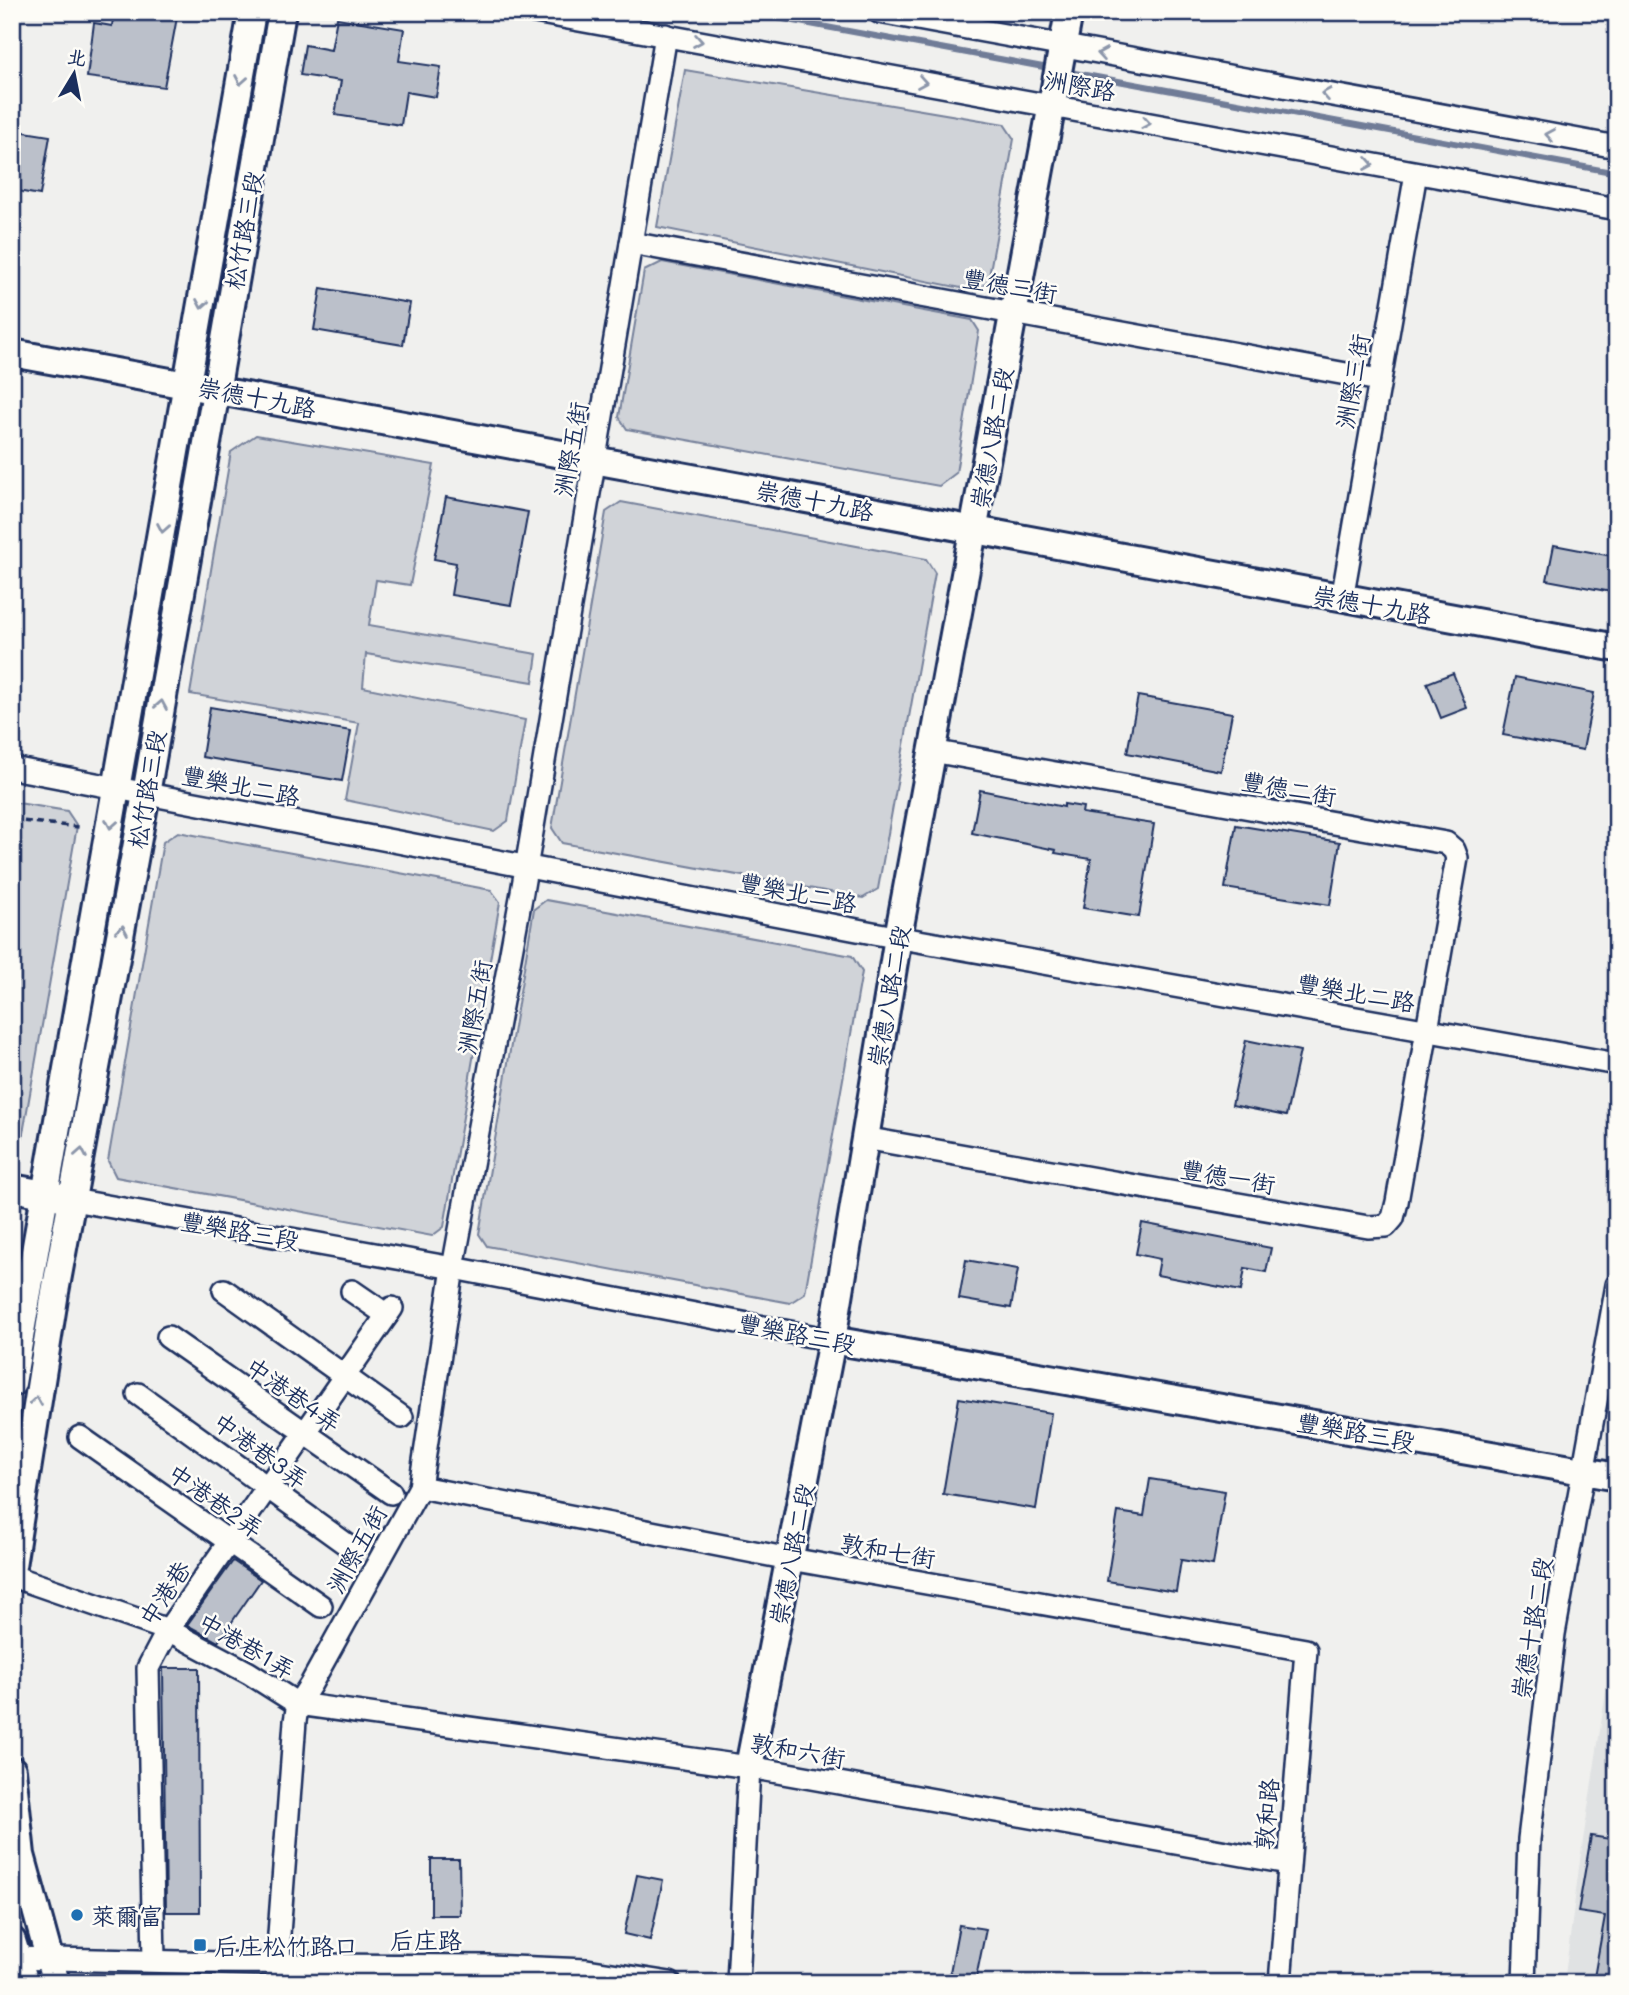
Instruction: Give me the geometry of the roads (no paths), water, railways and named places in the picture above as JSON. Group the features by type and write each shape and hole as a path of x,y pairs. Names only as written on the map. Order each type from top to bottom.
{"street":[{"name":"松竹路三段","path":"12,1383 252,12"},
{"name":"松竹路三段","path":"12,1566 39,1384 146,794 282,12"},
{"name":"洲際路","path":"534,12 1617,209"},
{"name":"洲際路","path":"879,12 1060,62 1617,147"},
{"name":"崇德八路二段","path":"738,1983 749,1767 832,1340 898,937 1069,12"},
{"name":"洲際五街","path":"280,1964 280,1920 298,1704 420,1487 453,1268 525,866 666,35"},
{"name":"洲際三街","path":"1342,599 1416,173"},
{"name":"豐德三街","path":"631,243 1379,380"},
{"name":"崇德十九路","path":"12,353 595,458 1617,648"},
{"name":"豐德二街","path":"932,751 1446,843 1454,850 1457,858 1427,1031"},
{"name":"豐樂北二路","path":"12,768 898,937 1617,1064"},
{"name":"豐德一街","path":"864,1138 1368,1227 1386,1226 1393,1218 1397,1202 1427,1031"},
{"name":"豐樂路三段","path":"12,1188 832,1340 1617,1477"},
{"name":"崇德十路二段","path":"1524,1983 1529,1839 1554,1634 1617,1285"},
{"path":"224,1290 402,1417"},
{"name":"中港巷","path":"154,1960 148,1668 168,1630 390,1311 352,1291"},
{"name":"中港巷4弄","path":"168,1338 391,1493"},
{"name":"中港巷3弄","path":"138,1394 353,1549"},
{"name":"中港巷2弄","path":"80,1437 321,1606"},
{"name":"敦和七街","path":"420,1487 790,1559 1306,1650"},
{"name":"中港巷1弄","path":"12,1576 168,1630 249,1673 298,1704"},
{"name":"敦和路","path":"1280,1983 1287,1863 1306,1650"},
{"name":"敦和六街","path":"298,1704 749,1767 1287,1863"},
{"path":"12,1770 21,1855 56,1983"},
{"name":"后庄路","path":"17,1960 48,1958 490,1966 573,1969 670,1983"}],"waterway":[{"path":"745,12 1054,69"},
{"path":"1064,71 1617,173"}],"place":[{"name":"萊爾富","path":"77,1915"},
{"name":"后庄松竹路口","path":"200,1945"}]}
